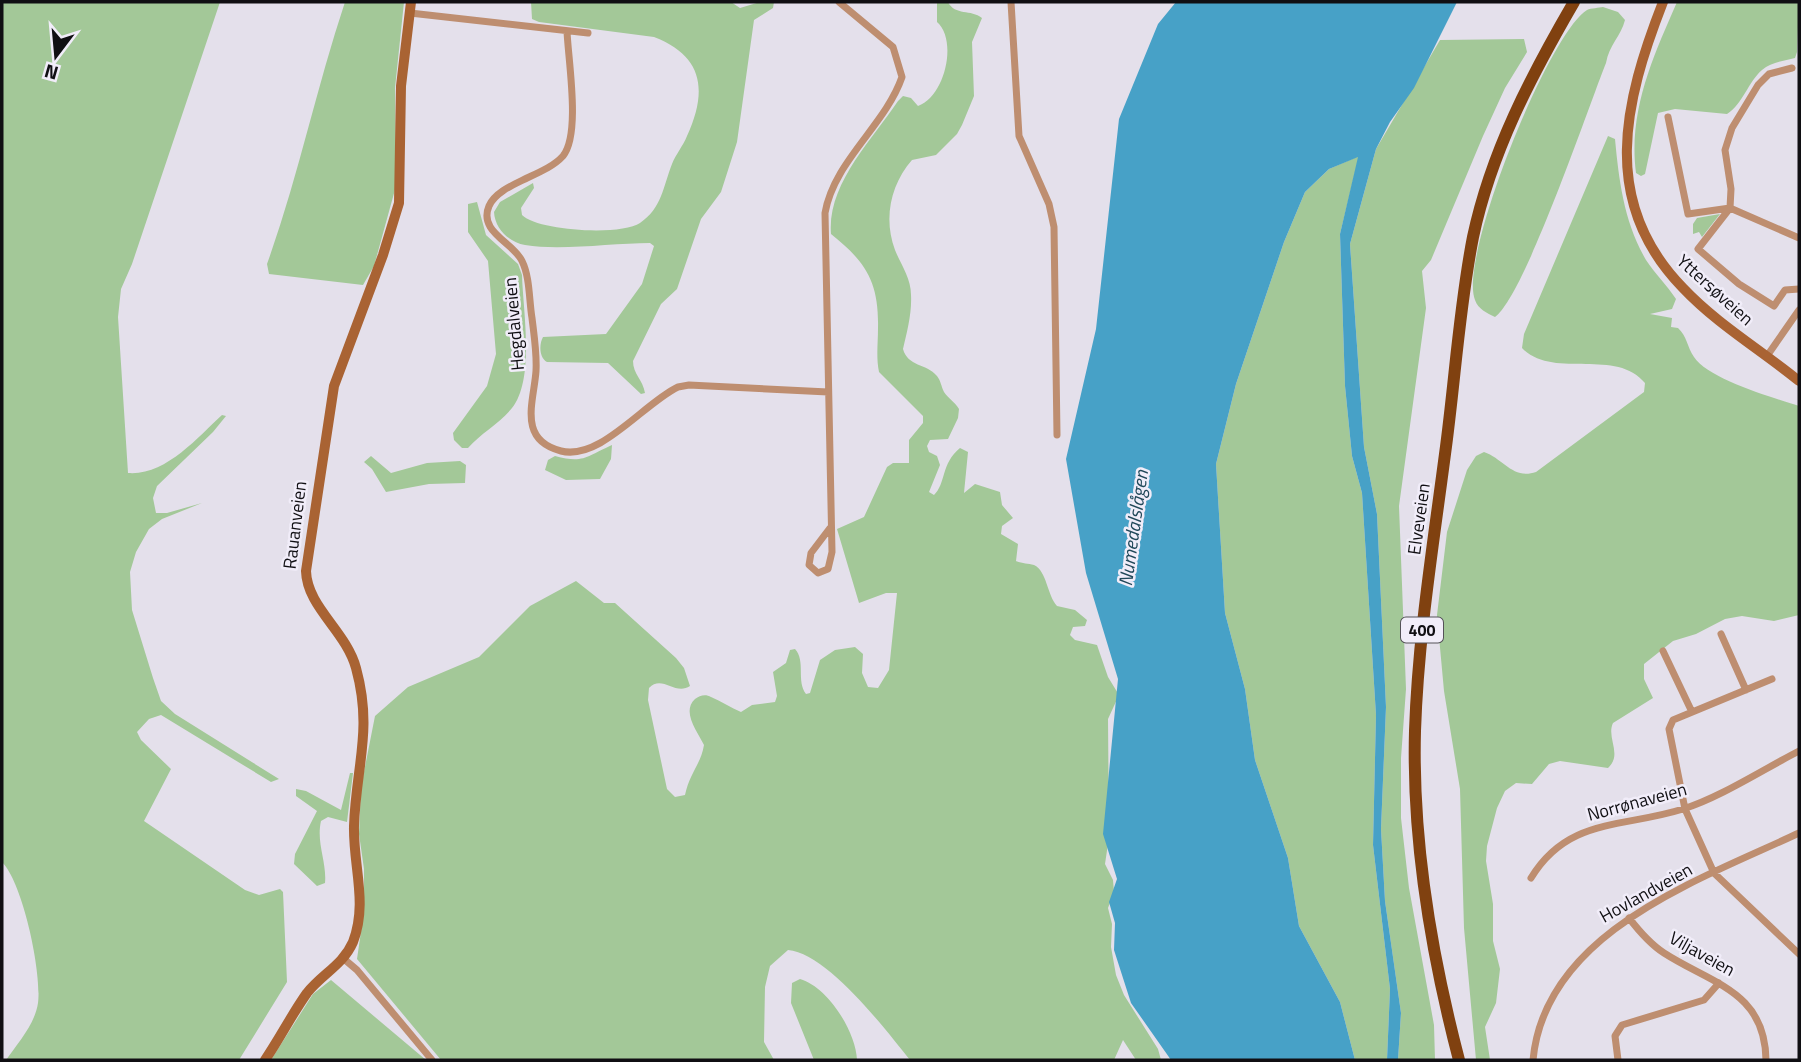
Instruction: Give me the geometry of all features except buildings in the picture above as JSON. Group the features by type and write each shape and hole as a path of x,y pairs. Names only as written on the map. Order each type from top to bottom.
{"highway":[{"name":"Elveveien","path":"1459,1060 1437,971 1424,887 1415,779 1417,686 1424,608 1474,235 1492,170 1514,112 1574,2"}],"main road":[{"name":"Yttersøveien","path":"1664,2 1645,49 1628,114 1625,147 1631,197 1640,228 1660,264 1684,290 1799,380"},
{"name":"Rauanveien","path":"265,1060 308,993 344,958 356,933 360,910 354,826 365,716 352,657 341,634 312,597 306,583 306,562 334,386 383,255 399,203 401,86 410,7"}],"street":[{"path":"830,528 811,553 809,565 818,573 828,569 831,563 827,201 832,188 898,88 902,77 893,47 839,2"},
{"path":"1012,2 1019,136 1049,204 1054,227 1057,435"},
{"path":"410,7 588,33"},
{"name":"Hegdalveien","path":"567,31 572,124 569,144 558,160 499,194 490,204 488,211 491,229 521,257 527,274 536,352 536,373 530,407 533,430 553,449 573,453 600,444 678,387 689,385 828,392"},
{"path":"1792,68 1769,74 1758,85 1732,128 1725,150 1731,189 1730,208 1698,248 1739,284 1774,306 1786,290 1799,289"},
{"path":"1668,117 1688,214 1730,208 1799,238"},
{"path":"1767,356 1796,321 1799,310"},
{"path":"1721,634 1746,690"},
{"path":"1663,651 1692,712"},
{"path":"1772,679 1673,720 1670,729 1685,809 1714,873 1799,954"},
{"name":"Norrønaveien","path":"1531,878 1542,859 1570,837 1607,824 1685,809 1799,751"},
{"name":"Hovlandveien","path":"1533,1060 1535,1036 1546,1006 1600,938 1629,918 1799,832"},
{"name":"Viljaveien","path":"1629,918 1661,951 1734,990 1748,1003 1760,1024 1766,1060"},
{"path":"344,958 365,979 432,1060"},
{"path":"1618,1060 1615,1036 1622,1025 1704,1000 1718,983"}],"green space":[{"path":"2,2 220,2 132,264 121,289 118,317 128,473 142,472 167,462 180,454 222,415 226,416 157,486 153,498 156,513 167,513 202,503 162,519 149,529 136,552 130,572 132,610 161,701 175,714 279,779 271,782 161,715 149,719 137,732 141,740 171,769 144,821 245,890 259,895 280,889 283,892 287,982 239,1060 6,1060 33,1018 38,1003 38,989 34,951 24,908 10,873 2,862"},
{"path":"345,2 404,2 395,88 396,186 374,266 363,285 269,274 267,264"},
{"path":"531,2 731,2 740,8 760,2 774,2 773,8 754,20 737,142 721,192 701,219 677,289 661,304 633,361 645,393 641,394 608,363 547,362 542,357 540,347 543,337 606,334 642,284 654,246 650,243 570,247 525,245 504,234 497,224 494,212 500,202 533,183 534,188 521,208 522,215 531,220 580,230 616,229 640,223 657,204 672,164 694,119 698,104 697,76 683,54 654,37 539,22 532,19"},
{"path":"937,2 948,2 959,11 982,18 972,42 974,96 962,125 957,134 936,155 912,160 899,180 891,202 891,238 911,289 910,316 903,349 909,359 937,376 944,392 959,409 958,418 948,439 930,440 927,446 929,452 937,456 940,465 929,492 934,495 938,490 954,454 960,448 968,452 964,493 975,484 1000,492 1002,505 1013,518 1002,526 1001,534 1018,544 1016,561 1038,568 1057,606 1075,610 1087,620 1085,626 1073,627 1070,635 1075,640 1097,645 1108,677 1119,695 1108,719 1109,837 1105,864 1113,880 1114,892 1108,908 1112,924 1111,947 1116,975 1124,995 1158,1049 1161,1060 1136,1060 1123,1040 1114,1060 910,1060 855,995 837,978 803,954 788,950 770,966 765,987 764,1042 774,1060 441,1060 357,959 364,911 364,869 359,834 361,787 375,716 408,687 479,657 530,606 576,581 604,603 615,603 684,668 690,686 679,689 654,684 649,688 648,700 667,789 675,797 685,795 704,745 690,716 691,704 695,699 703,695 709,696 741,712 752,705 775,702 777,696 773,672 786,663 790,650 795,649 800,659 803,689 806,694 810,693 820,660 835,650 855,647 863,654 862,673 868,687 878,688 889,670 897,593 886,593 859,603 837,529 864,517 887,467 893,463 909,463 909,440 923,423 923,416 879,372 878,312 873,285 862,264 831,234 832,216 836,198 853,163 898,101 903,96 911,98 918,106 935,92 941,80 947,41 937,22"},
{"path":"1677,2 1799,2 1797,52 1795,58 1773,63 1762,70 1737,105 1727,114 1675,109 1658,113 1645,174 1641,176 1636,173 1634,150 1639,106 1651,64"},
{"path":"1603,7 1618,12 1625,20 1623,26 1610,51 1539,239 1508,302 1495,317 1476,303 1473,277 1493,197 1530,101 1551,60 1570,28 1587,10"},
{"path":"1524,39 1527,52 1505,88 1431,260 1422,271 1426,308 1399,506 1406,689 1401,758 1401,818 1409,888 1434,1025 1435,1060 1398,1060 1401,1013 1385,901 1381,829 1386,707 1377,514 1364,447 1350,244 1376,149 1440,40"},
{"path":"1608,136 1615,139 1618,170 1632,231 1646,260 1676,299 1672,309 1650,314 1672,318 1671,327 1681,331 1694,357 1713,373 1742,387 1799,406 1799,615 1774,621 1742,616 1725,619 1696,634 1673,641 1644,664 1644,679 1653,698 1613,723 1611,734 1614,757 1608,768 1560,761 1549,764 1532,784 1516,783 1505,791 1497,808 1486,861 1493,904 1493,941 1500,969 1496,1003 1485,1027 1490,1060 1476,1060 1464,928 1460,789 1444,691 1437,615 1447,532 1467,470 1476,456 1484,452 1515,471 1528,474 1536,472 1644,392 1645,383 1633,372 1602,365 1550,362 1535,357 1522,348 1524,334"},
{"path":"1359,156 1340,234 1345,386 1352,456 1362,493 1376,715 1373,845 1390,989 1387,1060 1355,1060 1340,1002 1299,926 1288,858 1255,760 1245,689 1225,613 1216,464 1236,384 1284,242 1305,192 1329,169"},
{"path":"477,202 486,235 518,264 522,275 526,363 519,395 512,408 468,448 462,448 454,440 453,433 487,386 496,354 488,261 468,232 468,204"},
{"path":"1720,214 1702,237 1699,232 1693,234 1693,224 1697,218"},
{"path":"612,445 611,459 600,479 566,480 545,470 548,460 555,456 579,459"},
{"path":"371,456 391,473 427,463 460,461 466,465 465,483 429,484 386,492 372,469 364,462"},
{"path":"350,773 353,773 347,822 328,817 321,821 325,883 317,886 294,864 295,854 317,811 296,796 296,789 306,791 341,810"},
{"path":"800,979 821,991 839,1012 852,1037 857,1060 814,1060 791,1003 792,983"},
{"path":"331,980 426,1060 271,1060 313,994"}],"water":[{"name":"Numedalslågen","path":"1176,2 1457,2 1414,88 1390,122 1376,149 1350,244 1364,447 1377,514 1386,707 1381,829 1385,901 1401,1013 1398,1060 1387,1060 1390,989 1373,845 1376,715 1362,493 1352,456 1345,386 1340,234 1358,157 1329,169 1305,192 1284,242 1236,384 1216,464 1225,613 1245,689 1255,760 1288,858 1299,926 1340,1002 1355,1060 1171,1060 1131,1003 1114,950 1115,923 1109,902 1117,879 1103,834 1118,679 1086,573 1066,459 1096,329 1119,119 1158,24"}]}
